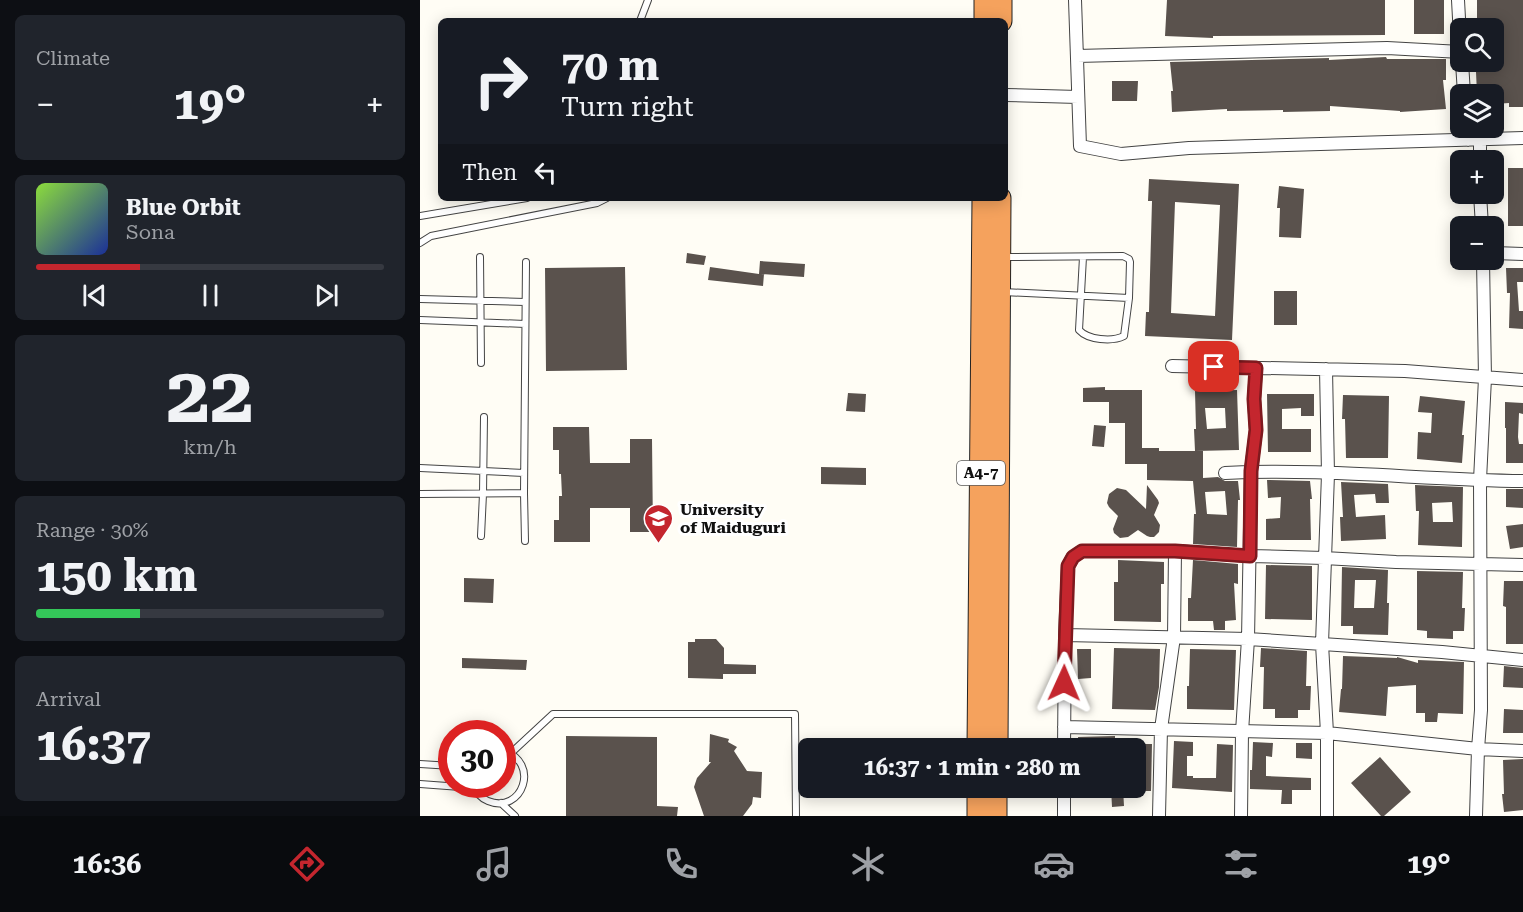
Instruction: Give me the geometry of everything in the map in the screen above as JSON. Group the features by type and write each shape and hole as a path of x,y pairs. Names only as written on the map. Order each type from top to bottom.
{"highway":[{"path":"985,0 985,18"},
{"path":"1001,0 1001,18"},
{"name":"A4-7","path":"978,738 983,201"},
{"name":"A4-7","path":"997,738 1000,201"},
{"path":"978,798 978,816"},
{"path":"996,798 996,816"}],"street":[{"path":"1076,0 1080,146 1121,154 1189,148 1450,136"},
{"path":"1458,0 1459,18"},
{"path":"1077,56 1387,48 1450,53"},
{"path":"1008,95 1078,97"},
{"path":"1504,137 1523,138"},
{"path":"1504,253 1523,254"},
{"path":"1476,816 1481,710 1480,480 1485,378 1483,270"},
{"path":"1172,366 1405,371 1523,380"},
{"path":"1241,816 1242,732 1248,639 1251,471 1256,430 1254,399 1256,368"},
{"path":"1326,369 1328,474 1322,644 1327,734 1327,816"},
{"path":"1225,473 1251,471 1523,481"},
{"path":"1064,738 1068,566 1073,557 1082,551 1175,551 1396,562 1523,565"},
{"path":"1159,816 1161,729 1174,637 1175,551"},
{"path":"1065,635 1248,639 1442,652 1523,660"},
{"path":"1064,727 1327,734 1478,749 1523,751"},
{"path":"1064,798 1064,816"}],"lane":[{"path":"641,18 648,0"},
{"path":"420,216 509,201"},
{"path":"420,243 431,236 601,201"},
{"path":"1000,257 1123,256 1129,258 1129,298 1124,336 1119,339 1089,338 1081,334 1079,330 1083,257"},
{"path":"480,257 481,363"},
{"path":"525,541 526,262"},
{"path":"999,292 1129,298"},
{"path":"420,299 525,302"},
{"path":"420,321 525,324"},
{"path":"481,536 484,417"},
{"path":"420,468 524,474"},
{"path":"420,494 524,493"},
{"path":"516,748 553,714 795,714 796,816"},
{"path":"516,757 525,774 521,790 516,796"},
{"path":"420,764 438,765"},
{"path":"420,784 438,785"},
{"path":"482,798 493,803 501,803 513,798"},
{"path":"501,803 515,816"}],"building":[{"path":"1167,0 1385,0 1385,35 1213,36 1213,38 1165,36"},
{"path":"1414,0 1444,0 1444,34 1414,34"},
{"path":"1477,0 1523,0 1523,107 1509,107 1509,103 1504,103 1504,84 1477,84 1476,72 1504,72 1504,18 1477,18"},
{"path":"1386,57 1387,59 1446,59 1446,80 1443,80 1446,109 1400,112 1330,106 1330,111 1227,111 1227,109 1172,112 1171,91 1173,91 1170,62"},
{"path":"1112,81 1138,81 1137,101 1112,101"},
{"path":"1508,168 1523,168 1523,226 1508,226"},
{"path":"1149,179 1239,184 1232,340 1145,336 1146,312 1149,312 1152,201 1148,201","holes":["1175,202 1220,205 1215,316 1171,313"]},
{"path":"1279,186 1304,189 1301,238 1279,237 1280,208 1277,208"},
{"path":"687,253 706,256 704,265 686,263"},
{"path":"760,261 805,264 804,277 764,274 763,286 708,280 710,267 759,274"},
{"path":"625,267 627,370 546,371 545,268"},
{"path":"1506,268 1523,268 1523,282 1517,282 1519,311 1523,311 1523,329 1509,328 1510,293 1507,293"},
{"path":"1274,291 1297,291 1297,325 1274,325"},
{"path":"1083,388 1142,390 1142,448 1159,448 1159,451 1203,451 1203,478 1218,477 1225,481 1238,481 1240,500 1238,500 1237,547 1193,544 1194,514 1196,514 1193,481 1147,480 1147,464 1125,464 1125,423 1109,423 1109,402 1083,402","holes":["1225,491 1227,515 1207,514 1205,492"]},
{"path":"1237,390 1239,450 1195,451 1195,391","holes":["1205,408 1225,408 1226,428 1207,429"]},
{"path":"848,393 866,394 865,412 846,411"},
{"path":"1267,394 1314,394 1314,416 1301,416 1301,408 1282,409 1282,429 1311,429 1311,452 1268,452"},
{"path":"1343,395 1389,396 1388,458 1346,458 1345,419 1342,419"},
{"path":"1420,396 1465,401 1462,463 1417,459 1418,432 1431,433 1432,413 1418,412"},
{"path":"1505,402 1523,403 1523,414 1519,413 1518,437 1519,444 1523,444 1523,463 1506,463"},
{"path":"1094,425 1106,426 1104,447 1092,446"},
{"path":"553,427 589,427 590,463 630,463 630,439 652,439 653,532 630,532 630,508 590,508 590,542 554,542 554,520 559,520 559,496 562,496 559,450 553,450"},
{"path":"821,467 866,468 866,485 821,484"},
{"path":"1267,480 1310,481 1311,540 1266,540 1266,519 1280,518 1281,497 1268,498"},
{"path":"1341,482 1388,484 1389,503 1376,503 1375,494 1354,495 1356,517 1385,515 1386,539 1341,541 1340,517 1343,517"},
{"path":"1147,485 1159,503 1154,515 1160,525 1159,532 1154,537 1150,537 1138,530 1128,537 1120,538 1113,529 1118,516 1107,503 1109,494 1117,488 1126,490 1146,509"},
{"path":"1415,485 1463,487 1462,547 1418,545 1419,511 1416,511","holes":["1452,502 1453,522 1433,522 1432,503"]},
{"path":"1506,489 1523,489 1523,508 1506,507"},
{"path":"1523,524 1523,547 1510,549 1506,526"},
{"path":"1118,560 1164,562 1164,584 1161,584 1161,622 1114,621 1114,582 1118,582"},
{"path":"1193,560 1238,564 1238,584 1234,583 1236,620 1225,621 1225,630 1214,630 1213,621 1188,621 1188,598 1191,598"},
{"path":"1266,565 1312,566 1312,620 1265,619"},
{"path":"1342,567 1388,570 1388,635 1353,634 1353,626 1341,626","holes":["1355,580 1376,580 1374,608 1354,608"]},
{"path":"1417,571 1463,572 1464,631 1453,631 1453,639 1427,638 1427,631 1417,630"},
{"path":"464,578 494,579 493,603 464,602"},
{"path":"1504,581 1523,581 1523,644 1506,644"},
{"path":"695,639 716,639 724,648 724,664 756,665 756,674 723,674 723,679 688,678 688,642 695,642"},
{"path":"1114,648 1160,649 1159,687 1155,710 1112,709"},
{"path":"1261,648 1307,651 1306,686 1311,686 1310,710 1298,710 1298,718 1275,718 1275,709 1263,709 1264,667 1260,667"},
{"path":"1077,649 1091,649 1091,678 1078,679"},
{"path":"1190,649 1236,650 1234,710 1187,709"},
{"path":"1343,656 1397,657 1418,663 1418,660 1464,662 1463,714 1438,713 1437,722 1425,722 1425,713 1416,713 1416,685 1388,687 1386,716 1339,712"},
{"path":"462,658 527,660 526,670 462,668"},
{"path":"1504,666 1523,668 1523,688 1503,687"},
{"path":"1504,709 1523,710 1523,733 1503,733"},
{"path":"710,734 729,739 728,742 737,747 734,751 747,771 762,772 761,798 753,797 752,804 743,816 704,816 694,787 697,778 711,762 709,762"},
{"path":"566,736 657,737 657,806 678,807 677,816 566,816"},
{"path":"1115,736 1115,738 1078,738"},
{"path":"1174,741 1193,742 1193,756 1187,756 1187,776 1193,776 1193,778 1216,778 1217,744 1233,745 1232,792 1172,788"},
{"path":"1253,742 1273,743 1272,757 1266,756 1266,776 1311,778 1311,790 1292,790 1292,804 1281,804 1282,790 1250,789"},
{"path":"1296,743 1312,743 1312,759 1296,758"},
{"path":"1146,744 1152,744 1151,791 1146,791"},
{"path":"1380,757 1411,792 1384,816 1381,816 1351,783"},
{"path":"1523,759 1523,810 1504,812 1503,760"},
{"path":"1112,798 1124,798 1124,806 1112,807"}],"place":[{"name":"University of Maiduguri","path":"659,544"}],"route":[{"path":"1064,683 1068,566 1073,557 1082,551 1175,551 1250,556 1251,471 1256,430 1254,399 1256,368 1214,367"}]}
